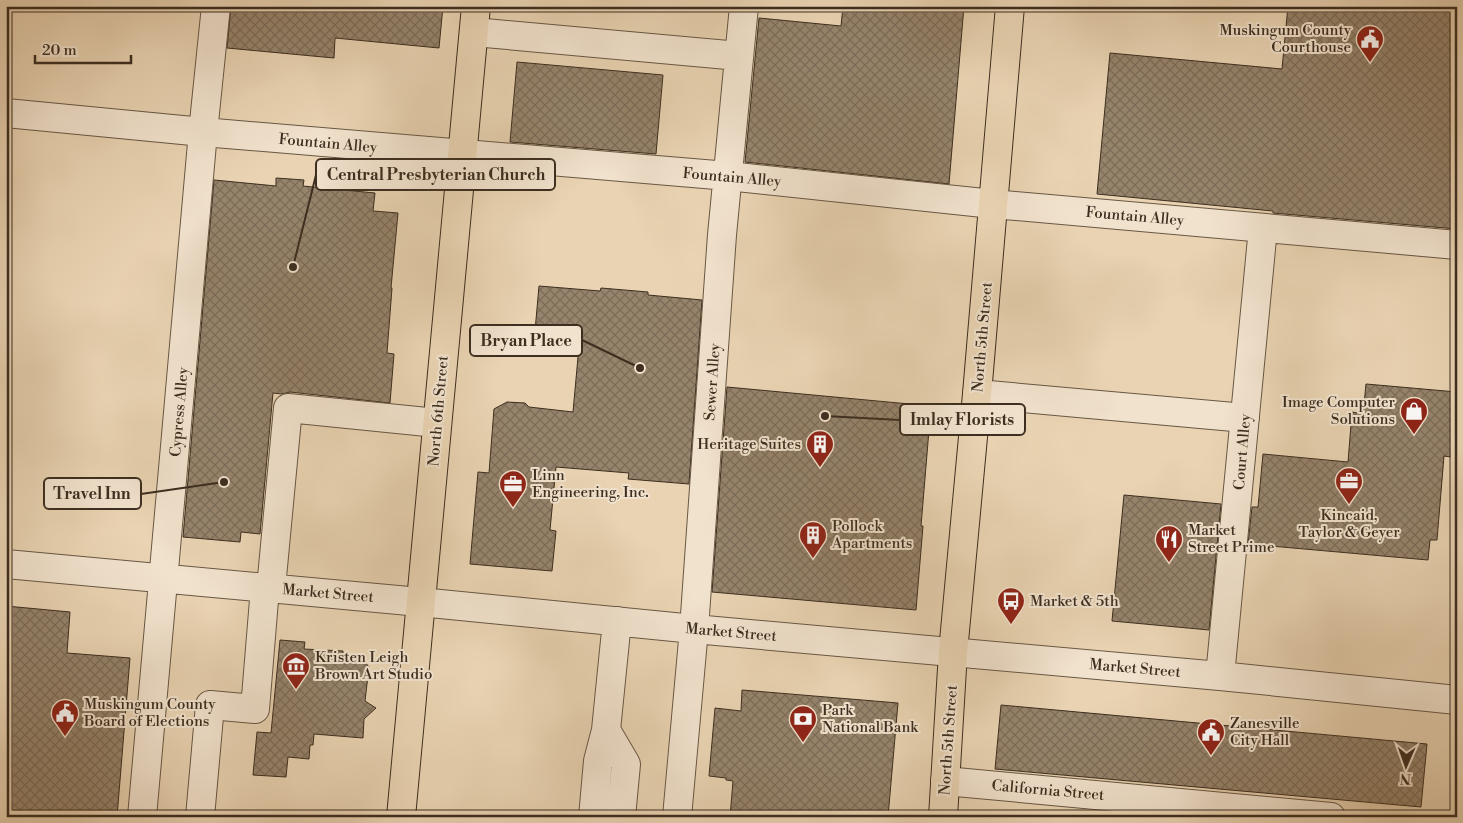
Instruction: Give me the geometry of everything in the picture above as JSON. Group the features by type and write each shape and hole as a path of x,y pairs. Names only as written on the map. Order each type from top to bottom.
{"main road":[{"name":"North 5th Street","path":"943,817 953,652 1010,6"},
{"name":"North 6th Street","path":"401,817 464,154 475,19"}],"street":[{"name":"Cypress Alley","path":"142,817 216,6"},
{"name":"Sewer Alley","path":"677,817 694,629 728,176 744,6"},
{"path":"475,19 739,56"},
{"name":"Fountain Alley","path":"6,113 203,132 728,176 993,204 1457,245"},
{"name":"Court Alley","path":"1220,676 1263,228"},
{"path":"977,394 1245,418"},
{"path":"200,817 210,705 255,709 288,408 437,423"},
{"name":"Market Street","path":"6,564 694,629 1220,676 1457,700"},
{"path":"593,817 598,761 606,730 617,621"},
{"path":"577,817 583,760 606,730"},
{"path":"606,730 612,762 607,817"},
{"path":"606,730 626,764 621,817"},
{"name":"California Street","path":"945,781 1331,817"}],"building":[{"path":"231,6 443,6 439,48 335,38 334,58 227,48"},
{"path":"843,6 964,6 949,184 745,162 759,18 841,26"},
{"path":"1288,6 1457,6 1457,229 1273,213 1273,211 1097,194 1110,53 1282,69"},
{"path":"517,62 663,75 656,154 510,142"},
{"path":"276,178 304,180 303,186 375,193 373,211 398,213 387,353 394,354 390,403 290,392 282,394 273,393 260,534 241,532 240,542 183,537 214,180 276,186"},
{"path":"539,286 600,291 601,288 648,292 648,295 702,300 689,484 628,479 629,473 556,467 550,530 556,531 552,571 470,564 478,472 489,473 494,409 507,402 525,403 529,407 573,412 580,335 535,331"},
{"name":"Kincaid, Taylor & Geyer","path":"1366,384 1457,392 1451,457 1444,456 1437,540 1430,540 1428,560 1248,544 1252,507 1258,507 1263,454 1348,462 1352,412 1363,414"},
{"path":"727,387 931,406 916,610 712,592"},
{"name":"Market Street Prime","path":"1124,495 1221,504 1209,630 1112,621"},
{"name":"Muskingum County Board of Elections","path":"6,606 70,612 67,653 130,658 117,817 6,817"},
{"path":"280,640 305,642 304,649 343,651 343,656 360,656 369,667 365,701 376,708 364,719 363,738 314,734 313,745 310,745 309,759 288,757 286,777 253,775 257,732 271,733"},
{"name":"Park National Bank","path":"742,690 898,703 888,817 730,817 733,781 726,780 726,778 709,776 715,708 741,711"},
{"name":"Zanesville City Hall","path":"1001,705 1427,744 1421,807 995,769"}],"place":[{"name":"Muskingum County Courthouse","path":"1370,63"},
{"name":"Central Presbyterian Church","path":"293,267"},
{"name":"Bryan Place","path":"640,368"},
{"name":"Imlay Florists","path":"825,416"},
{"name":"Image Computer Solutions","path":"1414,435"},
{"name":"Heritage Suites","path":"820,468"},
{"name":"Travel Inn","path":"224,482"},
{"name":"Kincaid, Taylor & Geyer","path":"1349,505"},
{"name":"Linn Engineering, Inc.","path":"513,508"},
{"name":"Pollock Apartments","path":"813,559"},
{"name":"Market Street Prime","path":"1169,563"},
{"name":"Market & 5th","path":"1011,625"},
{"name":"Kristen Leigh Brown Art Studio","path":"296,690"},
{"name":"Muskingum County Board of Elections","path":"65,737"},
{"name":"Park National Bank","path":"803,743"},
{"name":"Zanesville City Hall","path":"1211,756"}]}
